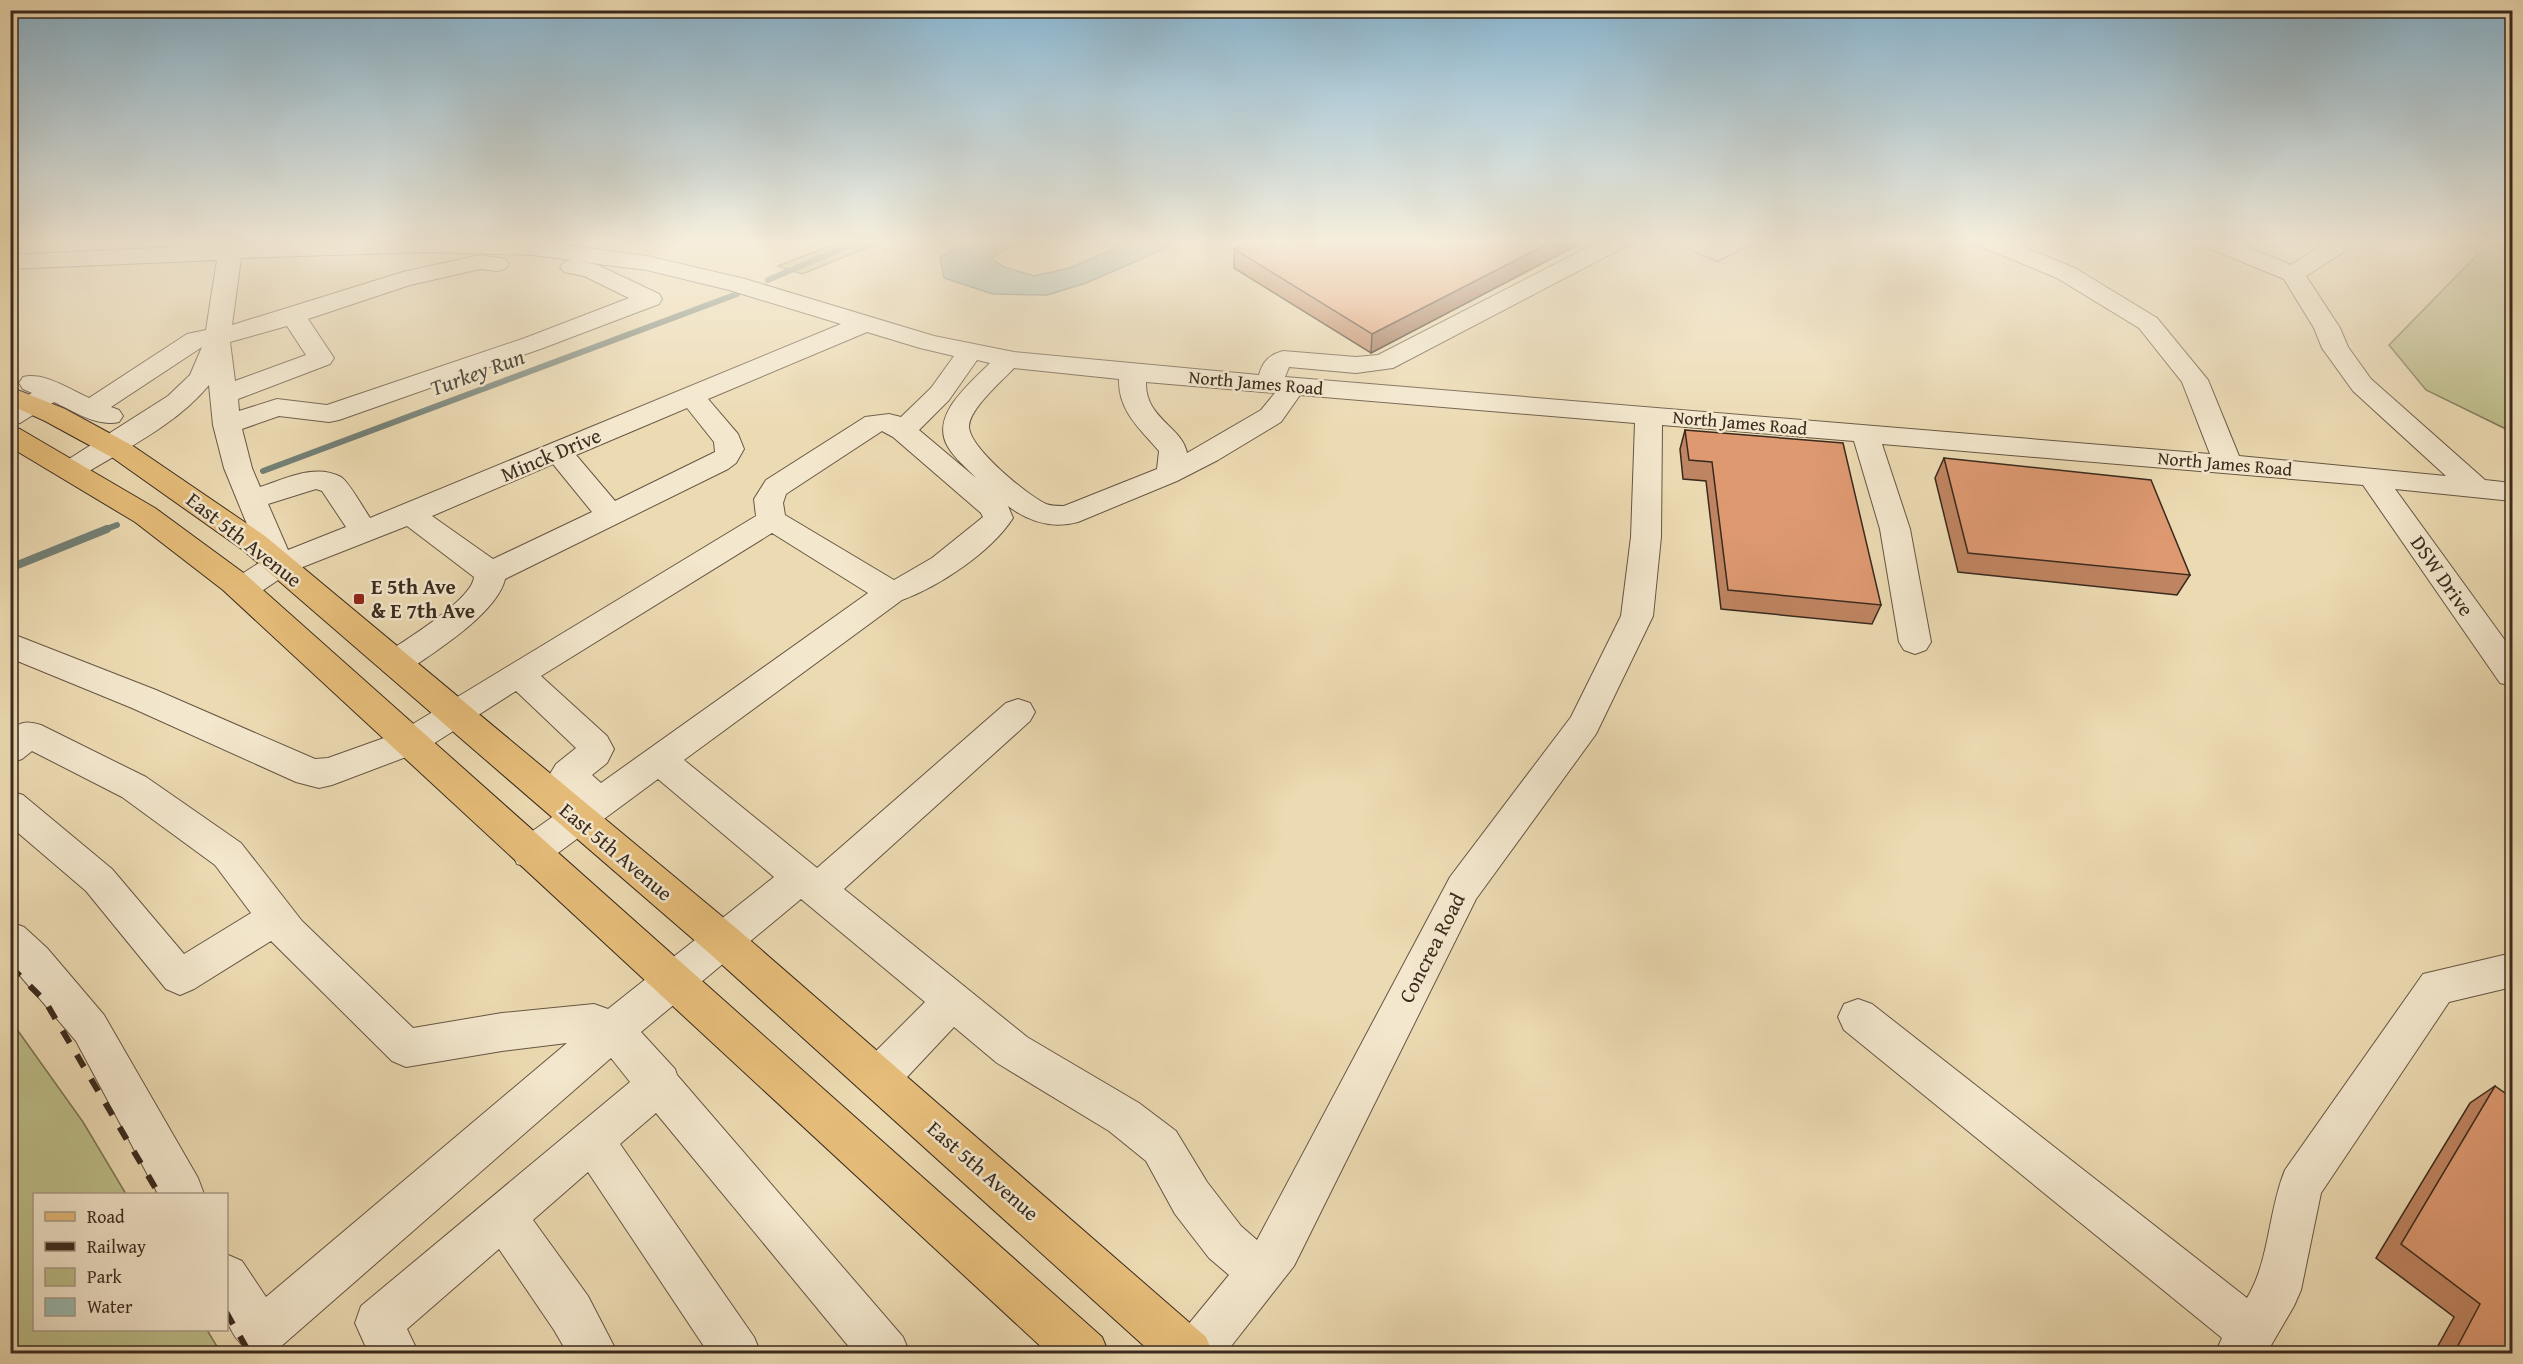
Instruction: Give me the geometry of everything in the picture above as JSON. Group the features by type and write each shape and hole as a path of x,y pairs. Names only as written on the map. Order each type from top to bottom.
{"main road":[{"name":"East 5th Avenue","path":"27,398 109,445 214,514 279,565 454,713 589,811 722,940 1189,1353"},
{"name":"East 5th Avenue","path":"10,435 145,515 242,589 672,982 1085,1353"}],"street":[{"path":"71,470 159,414 200,380 208,366 218,337 222,304"},
{"path":"90,409 196,339 218,337 329,304"},
{"path":"227,425 277,407 329,414 534,343 638,304"},
{"name":"North James Road","path":"799,304 929,343 1008,359 1282,385 2228,464 2512,492"},
{"path":"1008,359 961,412 956,424 956,435 961,446 1022,503 1036,511 1053,516 1068,515 1167,475 1208,454 1271,416 1282,385 1275,365 1283,359 1356,365 1384,362 1497,304"},
{"path":"2116,304 2148,323 2194,380 2228,464"},
{"path":"2312,304 2327,328 2335,348 2362,385 2477,488"},
{"path":"223,395 321,358 292,316"},
{"name":"Minck Drive","path":"242,589 279,565 412,513 864,324"},
{"path":"218,337 227,425 238,468 279,565"},
{"path":"903,431 940,394 971,351"},
{"path":"1133,372 1132,394 1137,407 1173,450 1173,465 1167,475"},
{"path":"489,574 718,463 726,457 730,449 728,440 691,396"},
{"path":"27,398 90,409 107,416 141,411 159,414"},
{"name":"Concrea Road","path":"1195,1353 1278,1250 1462,888 1584,725 1637,616 1646,537 1649,415"},
{"path":"531,853 891,592 909,587 990,529 998,518 994,508 903,431 889,422 875,423 776,487 769,495 766,504 772,520 891,592"},
{"path":"1865,433 1895,529 1915,642"},
{"path":"558,452 610,515"},
{"name":"DSW Drive","path":"2372,477 2512,674"},
{"path":"253,499 316,479 333,484 364,531"},
{"path":"395,663 448,627 480,597 490,581 489,574 426,527 412,513"},
{"path":"10,645 144,699 308,772 319,774 410,742 772,520"},
{"path":"518,674 595,745 597,749 594,753 568,774 589,811"},
{"path":"228,1280 261,1332 613,1030 722,940 809,884 1018,712"},
{"path":"10,750 28,734 134,787 228,854 288,933 406,1048 502,1032 594,1022 613,1030 886,1353"},
{"path":"659,760 1012,1050 1124,1117 1161,1146 1191,1198 1225,1242 1261,1272"},
{"path":"10,805 99,880 180,977 276,918"},
{"path":"10,939 33,960 90,1028 181,1193"},
{"path":"1858,1017 2245,1342 2278,1290 2301,1185 2438,987 2512,970"},
{"path":"878,1078 952,1002"},
{"path":"395,1353 378,1323 660,1083"},
{"path":"592,1141 737,1353"},
{"path":"503,1216 571,1313 594,1353"}],"green space":[{"path":"2429,304 2512,304 2512,432 2426,390 2389,345"},
{"path":"11,1021 83,1122 125,1193 33,1193 33,1331 208,1331 221,1353 11,1353"}],"building":[{"path":"1323,304 1431,304 1372,334"},
{"path":"1685,430 1843,443 1881,605 1728,590 1712,462 1689,460"},
{"path":"1944,458 2151,480 2190,575 1968,553"},
{"path":"2495,1086 2512,1098 2512,1353 2454,1353 2480,1304 2401,1244"}],"waterway":[{"name":"Turkey Run","path":"263,471 711,304"},
{"name":"Turkey Run","path":"104,530 117,525"},
{"name":"Turkey Run","path":"10,568 107,529"}],"railway":[{"path":"10,966 45,1001 158,1193"},
{"path":"228,1316 250,1354"}],"place":[{"name":"E 5th Ave & E 7th Ave","path":"359,599"}]}
